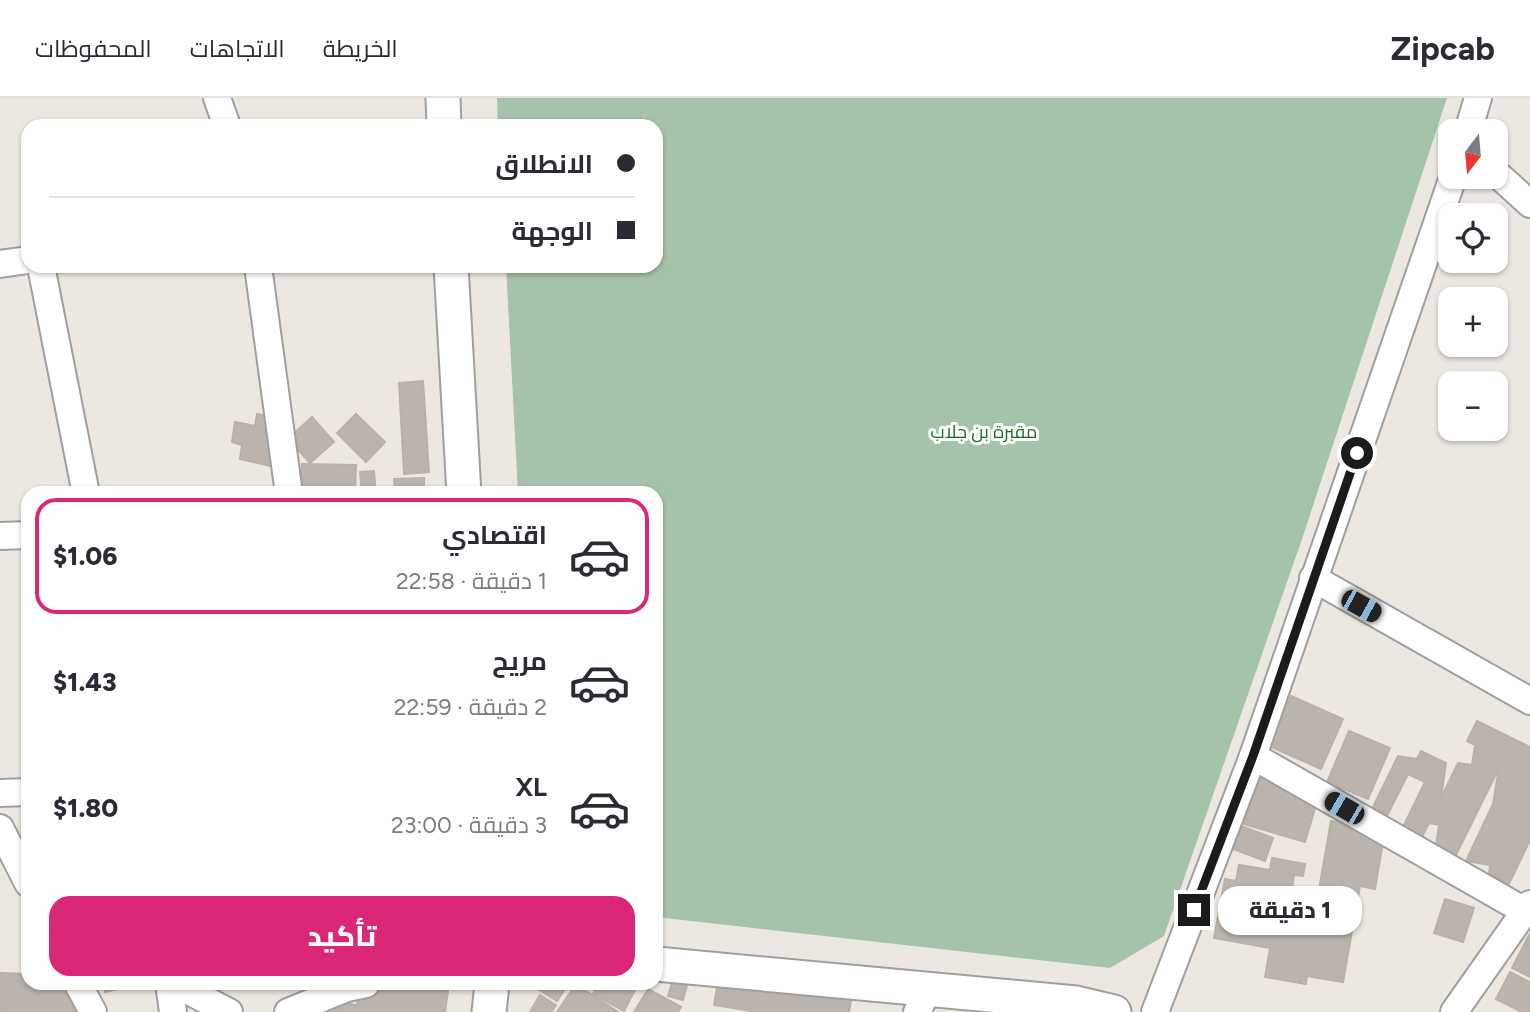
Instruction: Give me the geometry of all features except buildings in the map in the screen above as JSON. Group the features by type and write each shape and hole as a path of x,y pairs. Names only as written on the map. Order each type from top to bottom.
{"street":[{"path":"217,98 224,119"},
{"path":"443,98 444,119"},
{"path":"1472,119 1478,98"},
{"path":"1508,184 1530,204"},
{"path":"1155,1012 1253,756 1448,189"},
{"path":"0,264 21,261"},
{"path":"42,273 84,486"},
{"path":"259,273 288,486"},
{"path":"451,273 464,486"},
{"path":"0,536 21,536"},
{"path":"1313,578 1530,701"},
{"path":"1253,756 1528,910 1464,1009"},
{"path":"0,793 21,792"},
{"path":"0,828 21,869"},
{"path":"663,965 923,1000 1114,1012"},
{"path":"81,990 93,1012"},
{"path":"170,990 173,1012"},
{"path":"187,990 229,1012"},
{"path":"288,1012 342,990"},
{"path":"489,1012 491,990"}],"green space":[{"name":"مقبرة بن جلاب","path":"497,98 1447,98 1302,539 1164,936 1110,968 663,918 663,486 518,486 506,273 663,273 663,119 498,119"}],"route":[{"path":"1194,910 1253,756 1357,453"}]}
